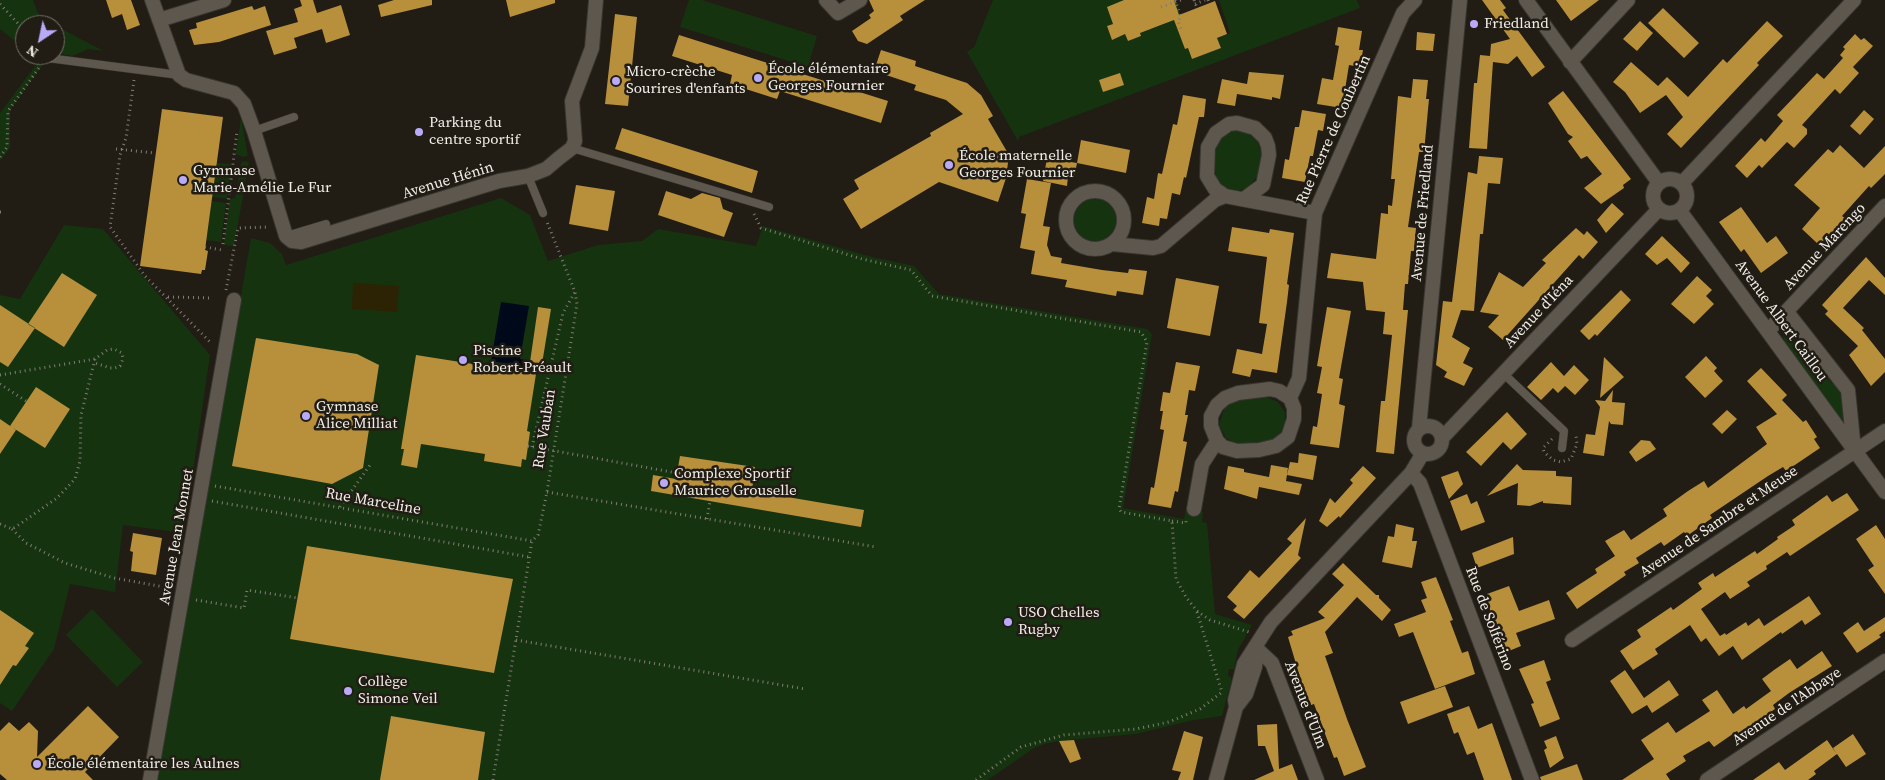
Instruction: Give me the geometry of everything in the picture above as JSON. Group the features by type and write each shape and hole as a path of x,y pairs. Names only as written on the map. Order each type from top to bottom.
{"street":[{"path":"152,0 179,75 186,80 234,93 247,110 284,231"},
{"path":"159,20 224,0"},
{"path":"572,148 576,134 572,101 592,48 596,0"},
{"path":"830,6 842,12 860,0"},
{"name":"Rue Pierre de Coubertin","path":"1216,441 1230,451 1270,448 1283,442 1291,431 1294,408 1290,398 1299,378 1315,213 1403,12 1416,0"},
{"name":"Avenue de Friedland","path":"1419,428 1460,0"},
{"path":"1526,0 1659,183"},
{"path":"1570,62 1628,0"},
{"path":"1682,183 1854,0"},
{"path":"1244,199 1263,185 1269,155 1268,146 1265,138 1255,128 1237,123 1229,124 1216,132 1208,147 1207,176 1216,190 1225,196 1315,213"},
{"name":"Avenue Hénin","path":"284,231 292,241 302,242 500,181 528,176 546,169 572,148"},
{"path":"1668,179 1682,183 1688,198 1680,211 1671,214 1658,209 1653,199 1653,193 1659,183 1668,179"},
{"path":"1112,244 1123,229 1123,211 1118,203 1112,196 1094,192 1077,198 1067,215 1067,224 1076,241 1084,247 1093,249 1112,244 1154,248 1160,246 1215,200 1225,196"},
{"name":"Avenue Marengo","path":"1768,331 1885,206"},
{"name":"Avenue d'Iéna","path":"1442,437 1504,374 1658,209"},
{"name":"Avenue Albert Caillou","path":"1680,211 1885,492"},
{"name":"Avenue Jean Monnet","path":"150,780 224,360 229,299"},
{"name":"Avenue Albert Caillou","path":"1787,312 1848,390 1854,451"},
{"path":"1194,509 1202,464 1216,441 1210,426 1211,416 1217,405 1225,398 1238,393 1270,389 1279,391 1290,398"},
{"path":"1433,426 1442,437 1442,445 1436,452 1424,453 1417,448 1414,440 1419,428 1433,426"},
{"name":"Avenue de Sambre et Meuse","path":"1572,640 1885,431"},
{"path":"1216,780 1236,707 1235,700 1244,664 1271,622 1411,473 1424,453"},
{"name":"Rue de Solférino","path":"1411,473 1420,483 1532,780"},
{"name":"Avenue d'Ulm","path":"1256,648 1272,663 1317,780"},
{"name":"Avenue de l'Abbaye","path":"1707,780 1885,660"}],"lane":[{"path":"65,60 179,75"},
{"path":"254,131 294,117"},
{"path":"572,148 769,207"},
{"path":"528,176 543,213"},
{"path":"284,231 326,224"},
{"path":"1504,374 1564,431 1562,448"}],"path":[{"path":"1161,7 1181,0"},
{"path":"1176,1 1181,17 1178,21 1181,29"},
{"path":"1196,4 1208,1"},
{"path":"0,4 15,20"},
{"path":"0,157 7,147 8,111 41,65"},
{"path":"136,70 110,227 145,276 207,337 224,360"},
{"path":"223,244 238,122"},
{"path":"116,149 156,152"},
{"path":"749,202 761,228 862,259 911,270 932,296 1141,332 1147,342 1119,509 1121,512 1172,521 1176,579 1197,611 1222,693 1200,709 1160,724 1136,729 1064,735 1021,746 976,780"},
{"name":"Rue Vauban","path":"532,541 538,535 547,492 577,304 575,292 543,213"},
{"path":"104,226 110,227"},
{"path":"229,299 238,228 284,231"},
{"path":"205,248 222,250"},
{"path":"575,292 563,313 530,446 677,473"},
{"path":"168,298 213,298"},
{"path":"0,375 46,368 80,360 95,361 110,368 115,368 120,366 124,359 122,353 114,349 107,350 95,361 81,415 80,461 75,479 57,498 12,529"},
{"path":"0,384 26,402"},
{"path":"340,508 370,466"},
{"name":"Rue Marceline","path":"202,484 532,541"},
{"path":"547,492 876,547"},
{"path":"200,498 529,557"},
{"path":"707,519 710,501"},
{"path":"0,524 12,529 26,543 65,563 114,578 162,587 244,608 248,590 298,598"},
{"path":"492,780 532,541"},
{"path":"1197,611 1217,623 1250,632"},
{"path":"516,640 805,689"}],"green space":[{"path":"0,0 33,0 38,13 41,15 15,15 15,41 0,29"},
{"path":"689,0 702,0 817,36 808,67 680,27"},
{"path":"993,0 1133,0 1117,22 1107,26 1112,39 1125,34 1128,41 1141,36 1139,29 1154,28 1167,23 1161,7 1176,2 1181,17 1185,49 1188,48 1192,59 1221,47 1217,38 1230,33 1219,0 1357,0 1360,8 1019,137 1018,141 967,52 974,47"},
{"path":"65,31 104,51 88,49 73,56 65,55"},
{"path":"36,65 43,65 10,110 10,148 0,161 0,113"},
{"path":"241,117 248,156 243,157 236,154"},
{"path":"1240,130 1249,133 1257,139 1262,156 1258,175 1251,184 1252,186 1236,192 1223,188 1213,177 1216,175 1213,165 1220,139 1233,131"},
{"path":"243,161 249,162 234,246 224,245 230,199 235,198 241,163"},
{"path":"217,163 231,164 227,199 212,197"},
{"name":"Complexe Sportif Maurice Grouselle","path":"501,198 530,215 548,261 598,245 642,241 658,229 756,246 763,226 868,256 914,266 939,294 1147,329 1152,334 1123,508 1184,519 1186,508 1203,512 1202,522 1207,523 1215,614 1252,625 1238,650 1234,669 1229,669 1228,676 1231,677 1231,682 1222,716 1194,720 1136,734 1045,744 1034,748 988,780 157,780 251,238 270,243 282,254 286,265"},
{"path":"1099,199 1107,202 1113,208 1116,220 1113,232 1107,238 1091,241 1083,238 1077,232 1074,216 1077,208 1083,202"},
{"path":"212,201 226,203 221,242 206,240"},
{"path":"64,225 103,229 210,355 184,533 123,525 115,592 70,584 54,649 12,711 0,703 0,295 20,299"},
{"path":"1794,329 1801,336 1797,339 1832,384 1836,382 1845,392 1846,420 1840,419 1784,343 1783,335 1788,330"},
{"path":"1266,397 1278,402 1285,412 1285,424 1279,435 1271,440 1247,444 1236,444 1226,438 1219,424 1225,407 1235,401"},
{"path":"92,609 143,662 117,687 66,635"}],"sand":[{"path":"353,283 399,286 397,312 352,309"}],"water":[{"path":"501,302 529,306 520,359 526,360 525,367 491,361"}],"building":[{"path":"106,0 131,0 140,25 127,30 122,14 112,18"},
{"path":"300,0 313,0 317,13 341,5 350,35 326,43 322,29 294,38 297,48 274,55 266,31 298,22 294,9 302,6"},
{"path":"394,0 432,0 432,5 381,17 378,5"},
{"path":"506,0 555,0 555,3 510,17"},
{"path":"869,0 925,0 900,16 903,20 867,44 858,41 852,31 871,18 869,15 874,11"},
{"path":"1124,0 1174,0 1179,15 1215,1 1227,34 1217,38 1221,48 1192,59 1188,48 1185,49 1174,20 1140,33 1141,36 1128,41 1125,34 1112,40 1107,26 1113,24 1107,7"},
{"path":"1482,0 1500,0 1506,8 1503,10 1545,67 1532,77 1517,56 1508,64 1493,62 1487,149 1469,148 1474,83 1477,83 1480,55 1490,56 1491,44 1510,39"},
{"path":"1556,0 1599,0 1571,21"},
{"path":"252,6 254,10 265,6 271,25 219,42 194,45 189,30 197,28 196,23"},
{"path":"1663,8 1699,43 1684,58 1648,23"},
{"path":"615,14 637,17 628,106 605,104"},
{"path":"1640,21 1653,33 1637,51 1623,39"},
{"path":"1767,21 1783,36 1757,63 1759,65 1681,148 1667,134 1683,117 1666,95 1640,113 1625,92 1613,82 1631,62 1658,86 1667,77 1688,97 1723,59 1727,63"},
{"path":"1338,27 1362,31 1359,50 1363,50 1360,67 1349,65 1342,108 1317,104 1322,78 1333,80 1339,46 1335,45"},
{"path":"1417,32 1435,34 1433,51 1416,50"},
{"path":"1855,34 1861,40 1864,38 1873,46 1853,67 1859,73 1840,94 1835,89 1802,125 1807,129 1807,134 1794,148 1787,142 1762,168 1759,165 1747,178 1735,166 1761,138 1765,142 1783,121 1777,115 1817,73 1824,79 1843,58 1840,55 1845,49 1843,47"},
{"path":"679,35 888,101 881,123 780,91 777,99 730,84 732,75 672,56"},
{"path":"881,50 916,61 915,66 967,83 981,95 993,116 988,119 1009,155 1006,178 998,202 939,182 861,229 843,199 859,189 854,180 931,136 930,133 963,114 946,100 914,90 916,85 874,71"},
{"path":"1249,72 1284,75 1280,99 1272,97 1272,100 1237,94 1235,106 1217,103 1222,79 1247,84"},
{"path":"1120,73 1124,85 1103,92 1099,80"},
{"path":"1413,79 1428,80 1426,99 1429,99 1424,152 1419,152 1408,227 1416,228 1414,251 1411,251 1408,284 1405,284 1403,310 1408,310 1394,454 1376,452 1381,401 1385,401 1392,335 1383,334 1385,312 1366,310 1363,282 1327,278 1331,253 1376,259 1381,213 1388,214 1388,205 1392,206 1395,179 1391,179 1398,96 1411,98"},
{"path":"1563,91 1631,179 1623,185 1624,188 1601,204 1584,188 1602,174 1587,156 1581,159 1568,141 1573,137 1568,134 1548,103"},
{"path":"1183,95 1206,99 1204,117 1199,117 1186,178 1184,177 1180,195 1172,193 1167,219 1160,218 1159,226 1142,223 1147,197 1154,199 1158,173 1162,174 1173,124 1177,125"},
{"name":"Gymnase Marie-Amélie Le Fur","path":"162,109 223,117 205,250 208,251 205,270 202,270 201,274 140,266"},
{"path":"1302,110 1326,114 1323,131 1318,130 1305,182 1282,178 1285,159 1289,160 1295,127 1299,127"},
{"path":"1864,110 1874,119 1860,135 1850,126"},
{"path":"622,128 758,171 752,193 615,149"},
{"path":"1081,140 1130,150 1126,173 1077,163"},
{"path":"1840,145 1864,168 1885,146 1885,174 1871,188 1869,186 1842,216 1846,219 1819,245 1802,229 1820,208 1794,185 1828,149 1833,153"},
{"path":"1479,156 1503,158 1500,184 1488,183 1483,234 1480,234 1474,311 1461,310 1452,337 1470,348 1463,363 1473,368 1464,386 1444,377 1447,372 1436,365 1443,301 1452,302 1468,172 1477,174"},
{"path":"1047,158 1077,163 1074,178 1068,177 1067,186 1043,181"},
{"path":"1027,179 1051,183 1043,226 1050,227 1047,245 1051,256 1062,258 1061,263 1102,270 1128,273 1129,269 1147,271 1143,295 1117,291 1116,296 1065,287 1067,280 1031,274 1035,251 1020,248 1026,214 1021,213"},
{"path":"576,185 615,191 608,231 569,224"},
{"path":"666,191 691,199 702,193 720,198 723,209 733,213 724,237 658,215"},
{"path":"1612,203 1624,214 1606,233 1597,220"},
{"path":"1741,207 1767,243 1776,236 1788,253 1761,273 1744,249 1741,252 1719,222"},
{"path":"1232,227 1269,233 1270,229 1294,233 1277,373 1252,369 1250,377 1232,373 1237,349 1262,354 1267,324 1259,323 1267,257 1228,251"},
{"path":"1576,228 1584,235 1587,231 1598,242 1583,259 1579,255 1503,340 1488,327 1499,315 1480,312 1499,272 1523,287 1546,263 1542,260"},
{"path":"1662,236 1690,263 1681,273 1667,258 1657,265 1645,254"},
{"path":"1866,257 1885,278 1885,295 1869,280 1843,308 1864,328 1862,330 1885,359 1885,372 1871,386 1849,355 1858,346 1825,314 1828,311 1822,305"},
{"path":"62,273 97,295 64,347 28,324"},
{"path":"1697,276 1712,290 1706,296 1714,304 1694,324 1671,304"},
{"path":"1176,278 1219,286 1210,336 1167,328"},
{"path":"1621,290 1631,300 1597,336 1595,334 1589,340 1580,331"},
{"path":"0,305 35,328 8,367 0,362"},
{"path":"538,307 551,309 542,364 530,362"},
{"path":"1327,307 1351,311 1339,378 1343,379 1339,404 1345,406 1339,448 1310,444 1313,426 1317,427 1322,394 1317,393 1322,367 1317,366"},
{"name":"Gymnase Alice Milliat","path":"256,338 357,354 379,365 363,468 332,484 232,466"},
{"path":"416,355 536,374 527,431 530,432 526,460 522,459 521,467 484,461 485,454 421,444 417,468 401,465 404,449 401,449"},
{"path":"1706,356 1717,368 1714,371 1723,381 1705,398 1685,377"},
{"path":"1604,357 1624,377 1600,398"},
{"path":"1176,362 1200,366 1195,391 1189,390 1185,415 1188,415 1183,441 1187,442 1178,492 1175,491 1171,508 1148,504 1151,487 1154,488 1164,430 1160,429 1163,411 1160,411 1163,392 1170,393"},
{"path":"1551,362 1564,376 1574,365 1589,380 1575,395 1565,386 1558,393 1553,388 1541,400 1527,387"},
{"path":"1761,368 1787,395 1782,400 1803,422 1806,420 1817,437 1814,439 1820,448 1786,471 1783,467 1768,476 1710,515 1712,518 1687,536 1684,532 1664,546 1661,542 1636,558 1639,563 1624,572 1626,575 1577,609 1566,593 1597,573 1595,569 1615,556 1605,541 1624,530 1631,540 1667,516 1663,509 1688,491 1704,481 1708,488 1767,444 1756,427 1777,414 1747,381"},
{"path":"36,387 70,409 45,448 10,426"},
{"path":"1613,390 1612,402 1625,403 1623,425 1611,424 1609,421 1604,456 1583,453 1586,434 1595,435 1600,407 1595,400 1605,401"},
{"path":"1727,410 1737,419 1722,434 1712,424"},
{"path":"1507,412 1527,434 1511,450 1503,442 1481,466 1466,452"},
{"path":"0,419 16,430 0,454"},
{"path":"1641,440 1650,441 1656,449 1636,462 1629,452"},
{"path":"1299,453 1317,456 1313,480 1287,475 1290,462 1298,463"},
{"path":"680,456 755,467 752,491 864,510 861,527 651,491 653,475 676,479"},
{"path":"1517,464 1523,470 1556,471 1556,476 1572,477 1571,505 1543,503 1543,501 1530,506 1517,505 1518,483 1487,496"},
{"path":"1271,465 1288,468 1286,481 1302,484 1299,495 1259,487 1257,499 1224,489 1228,466 1244,469 1244,472 1269,477"},
{"path":"1363,466 1376,478 1340,518 1339,516 1327,527 1319,521 1330,498 1335,503 1353,483 1350,480"},
{"path":"1458,471 1463,484 1449,499 1441,477"},
{"path":"1847,493 1859,510 1790,556 1787,552 1766,566 1767,569 1747,582 1750,586 1730,599 1725,592 1701,609 1720,636 1725,633 1726,635 1746,622 1748,626 1759,618 1764,626 1809,596 1821,614 1805,625 1802,620 1782,634 1781,632 1742,660 1733,646 1719,656 1706,638 1701,642 1690,625 1655,649 1658,654 1633,670 1620,651 1641,637 1637,630 1671,607 1673,610 1702,589 1698,583 1713,573 1715,577 1755,551 1757,554 1795,525 1792,520 1827,495 1832,502"},
{"path":"1467,494 1471,504 1477,501 1485,522 1461,531 1450,501"},
{"path":"1306,518 1298,555 1301,558 1244,619 1233,610 1237,606 1227,597 1250,570 1259,578 1292,543 1287,539"},
{"path":"1396,524 1414,528 1412,541 1417,541 1412,568 1382,562 1388,536 1394,537"},
{"path":"1876,525 1885,539 1885,594 1868,570 1874,566 1856,539"},
{"path":"133,533 162,538 156,575 131,571 133,552 130,551"},
{"path":"1513,537 1514,554 1477,568 1472,553"},
{"path":"307,546 513,579 494,673 290,639"},
{"path":"1343,563 1376,595 1379,595 1379,598 1391,610 1382,621 1357,597 1325,632 1333,653 1325,656 1366,767 1344,776 1337,757 1334,758 1314,704 1311,705 1302,684 1288,637 1293,635 1291,631 1325,618 1318,612 1344,585 1332,574"},
{"path":"1436,577 1453,620 1450,621 1462,653 1468,651 1475,674 1435,689 1413,632 1399,637 1394,624 1426,612 1421,600 1427,598 1421,582"},
{"path":"1509,586 1519,611 1549,600 1555,619 1516,633 1521,646 1504,653 1487,601 1489,600 1487,594"},
{"path":"0,610 34,633 25,646 29,648 16,666 13,665 0,685"},
{"path":"1885,617 1885,631 1879,635 1881,637 1857,653 1843,633 1858,622 1864,631"},
{"path":"1822,651 1832,666 1789,693 1773,705 1775,709 1739,734 1737,731 1714,747 1709,741 1683,756 1686,761 1666,774 1670,780 1622,780 1654,759 1641,740 1668,722 1676,733 1710,711 1702,700 1717,690 1733,714 1744,706 1746,709 1771,691 1762,679 1774,670 1790,659 1797,669"},
{"path":"1544,660 1551,680 1546,682 1560,719 1540,727 1531,704 1534,703 1519,669"},
{"path":"1625,670 1644,698 1669,680 1679,695 1652,713 1647,705 1632,714 1610,681"},
{"path":"1445,686 1453,707 1408,724 1400,702"},
{"path":"88,706 119,737 85,772 93,780 7,780 0,774 0,731 9,722 19,731 29,722 38,731 37,757"},
{"path":"1469,706 1478,729 1492,723 1512,780 1484,780 1474,752 1467,755 1458,732 1454,734 1447,714"},
{"path":"391,716 485,732 478,780 380,780"},
{"path":"1277,724 1279,769 1292,764 1298,780 1254,780 1274,771 1265,746 1258,746 1257,725"},
{"path":"1184,731 1203,737 1193,780 1178,780 1181,772 1172,770"},
{"path":"1853,734 1866,754 1846,767 1837,754 1814,771 1816,774 1808,780 1753,780 1779,762 1785,770 1827,740 1836,753 1833,748"},
{"path":"1556,736 1564,758 1550,768 1544,750 1547,748 1544,741"},
{"path":"1074,740 1081,759 1070,763 1059,741"},
{"path":"1577,764 1583,780 1541,780 1540,777"}],"place":[{"name":"Friedland","path":"1474,24"},
{"name":"École élémentaire Georges Fournier","path":"758,78"},
{"name":"Micro-crèche Sourires d'enfants","path":"616,81"},
{"name":"Parking du centre sportif","path":"419,132"},
{"name":"École maternelle Georges Fournier","path":"949,165"},
{"name":"Gymnase Marie-Amélie Le Fur","path":"183,180"},
{"name":"Piscine Robert-Préault","path":"463,360"},
{"name":"Gymnase Alice Milliat","path":"306,416"},
{"name":"Complexe Sportif Maurice Grouselle","path":"664,483"},
{"name":"USO Chelles Rugby","path":"1008,622"},
{"name":"Collège Simone Veil","path":"348,691"},
{"name":"École élémentaire les Aulnes","path":"37,764"}]}
